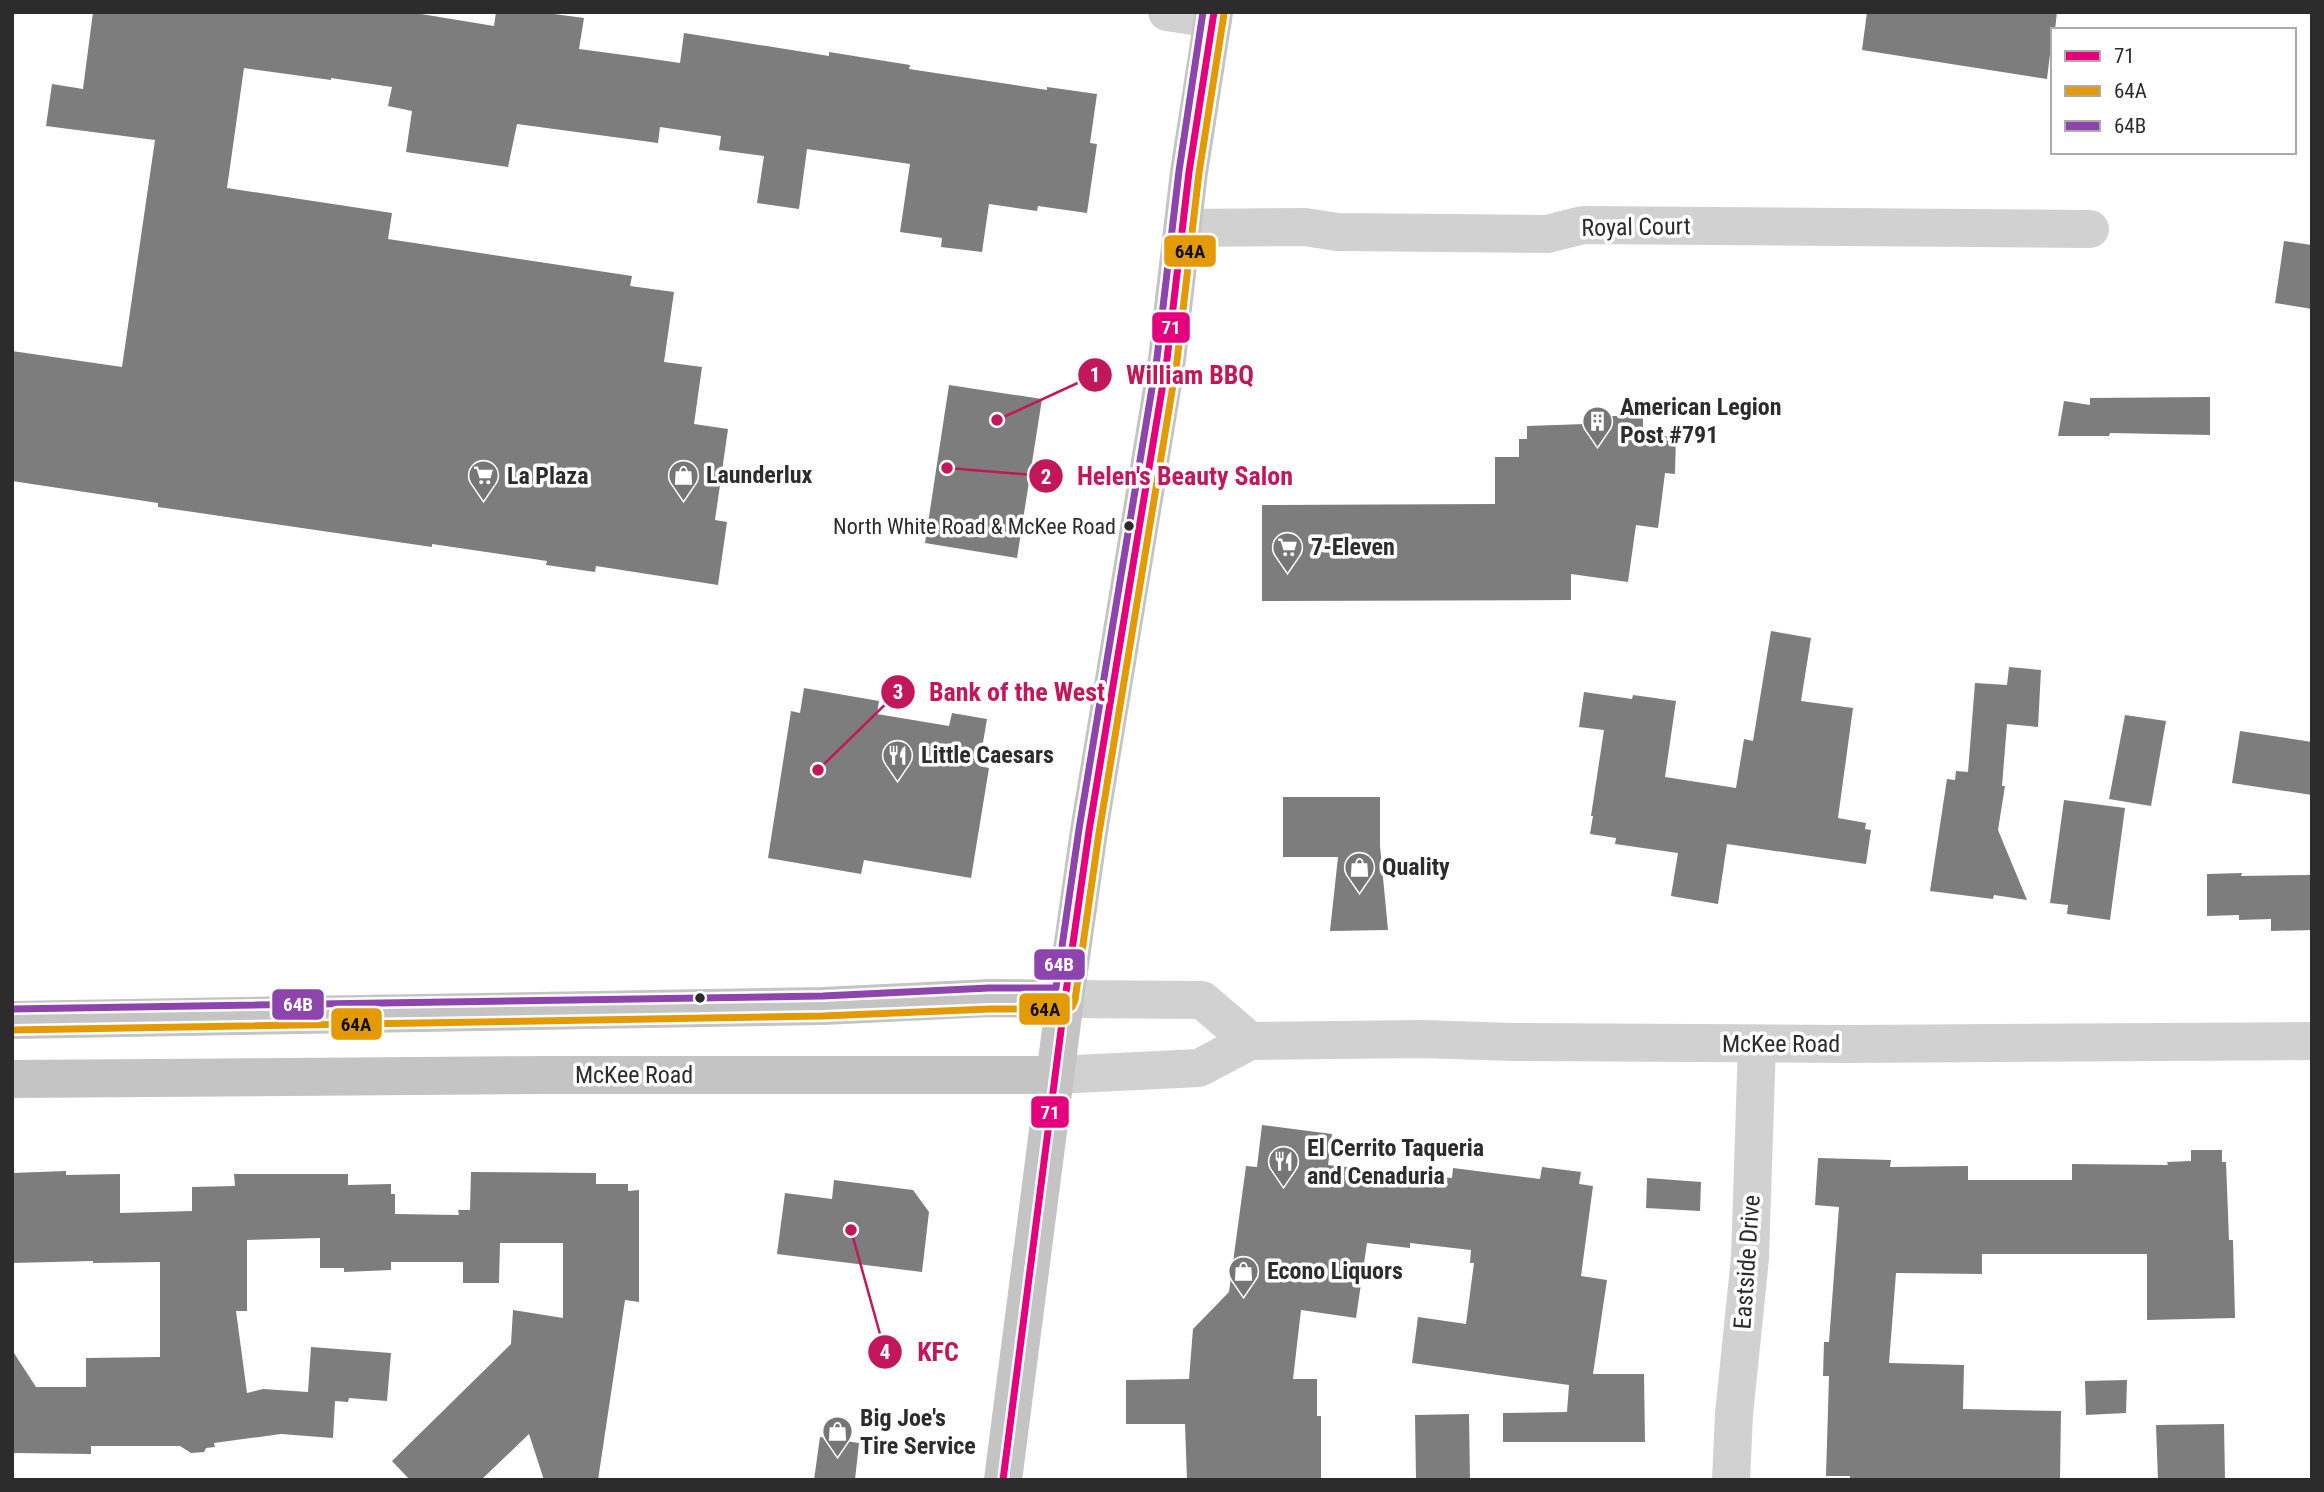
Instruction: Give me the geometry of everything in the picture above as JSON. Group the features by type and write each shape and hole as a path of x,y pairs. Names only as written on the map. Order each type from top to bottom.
{"main road":[{"path":"1003,1480 1089,831 1167,359 1189,172 1214,16"},
{"path":"12,1020 823,1006 990,998 1065,999"},
{"name":"McKee Road","path":"12,1079 1055,1075"}],"street":[{"path":"1167,12 1214,16"},
{"name":"Royal Court","path":"1183,228 1305,227 1336,232 1547,234 1583,225 2090,229"},
{"path":"1065,999 1202,1000 1250,1041"},
{"name":"McKee Road","path":"1055,1075 1199,1068 1250,1041 1422,1039 1757,1044 2312,1041"},
{"name":"Eastside Drive","path":"1731,1480 1734,1414 1750,1258 1757,1044"}],"building":[{"path":"93,12 409,12 494,26 496,12 539,12 584,18 579,49 680,63 684,33 829,56 829,52 910,65 909,69 1047,90 1047,87 1097,94 1090,143 1097,144 1087,213 1038,206 1037,211 989,204 982,252 941,247 942,238 900,232 910,164 807,149 799,209 757,203 764,156 719,150 721,136 660,127 658,143 517,124 508,167 406,152 412,111 388,106 392,87 244,68 227,188 392,213 388,239 632,276 630,286 674,292 664,362 702,367 694,424 728,429 715,520 727,522 718,585 596,566 595,572 546,565 547,561 158,507 158,503 12,481 12,351 122,367 155,140 46,126 52,84 83,89"},
{"path":"1867,12 2057,12 2055,28 2051,28 2047,79 1862,50"},
{"path":"2284,241 2312,245 2312,309 2275,303"},
{"path":"949,385 1042,399 1017,558 925,543"},
{"path":"2210,397 2210,435 2110,433 2109,436 2058,436 2064,401 2090,405 2090,398"},
{"path":"1643,415 1643,432 1655,433 1656,436 1676,436 1675,474 1665,473 1658,528 1636,525 1628,582 1571,574 1571,600 1262,601 1262,505 1495,504 1495,457 1519,457 1519,439 1527,439 1527,426 1585,424 1585,417"},
{"path":"1771,631 1811,638 1801,701 1853,708 1838,818 1866,823 1865,829 1871,830 1866,864 1727,844 1718,904 1671,896 1678,853 1615,844 1616,838 1590,834 1604,730 1579,727 1584,692 1632,699 1633,695 1676,701 1665,777 1736,788 1744,739 1753,741"},
{"path":"2009,667 2041,670 2038,727 2007,724 2002,786 2005,786 1998,830 2027,900 1994,895 1993,899 1930,891 1947,779 1955,780 1956,771 1968,772 1975,683 2007,685"},
{"path":"804,688 879,701 877,714 949,726 952,713 987,719 979,766 989,768 971,878 864,860 861,874 768,858 791,711 800,713"},
{"path":"2125,715 2166,721 2151,806 2109,799"},
{"path":"2240,731 2312,742 2312,795 2232,783"},
{"name":"Quality","path":"1283,797 1380,797 1380,846 1388,930 1330,931 1338,857 1283,857"},
{"path":"2064,800 2125,808 2110,920 2067,914 2068,905 2050,903"},
{"path":"2242,873 2241,876 2312,875 2312,930 2271,931 2271,919 2239,920 2239,915 2207,916 2207,874"},
{"path":"1262,1125 1332,1134 1328,1165 1452,1178 1453,1168 1540,1179 1542,1167 1581,1172 1579,1184 1593,1186 1581,1276 1607,1280 1593,1374 1644,1374 1645,1442 1503,1442 1503,1413 1567,1412 1569,1385 1412,1363 1418,1317 1466,1324 1474,1263 1470,1263 1471,1250 1410,1243 1410,1248 1367,1243 1356,1318 1301,1310 1293,1379 1317,1379 1317,1416 1321,1416 1321,1480 1187,1480 1185,1424 1126,1424 1126,1380 1189,1379 1193,1329 1229,1292 1246,1166 1257,1167"},
{"path":"2191,1150 2222,1150 2222,1162 2226,1162 2229,1240 2233,1240 2235,1318 2147,1320 2147,1254 1982,1254 1982,1274 1896,1273 1889,1363 1964,1365 1963,1409 2061,1411 2060,1480 1850,1480 1850,1476 1826,1476 1829,1376 1823,1376 1824,1342 1829,1342 1839,1207 1815,1205 1818,1158 1891,1160 1890,1167 1968,1166 1968,1180 2072,1180 2072,1164 2168,1165 2167,1162 2191,1161"},
{"path":"66,1171 66,1175 120,1174 120,1213 192,1211 192,1187 235,1186 234,1174 348,1174 348,1185 391,1184 391,1194 395,1194 395,1214 459,1215 458,1210 470,1210 471,1172 596,1173 596,1184 628,1184 628,1191 639,1190 639,1302 625,1300 598,1480 544,1480 529,1434 481,1480 410,1480 392,1461 511,1344 513,1310 563,1318 563,1243 500,1243 499,1283 463,1283 463,1262 391,1262 391,1270 344,1272 344,1268 320,1268 320,1238 247,1240 247,1311 236,1311 247,1393 263,1389 308,1392 311,1347 391,1353 387,1401 349,1398 348,1402 335,1401 333,1438 281,1434 214,1443 215,1447 206,1448 204,1452 191,1453 180,1446 91,1446 91,1454 12,1453 12,1350 36,1387 86,1387 86,1358 160,1357 160,1262 12,1263 12,1173"},
{"path":"1647,1178 1701,1182 1700,1211 1646,1208"},
{"path":"834,1180 913,1190 929,1212 922,1272 777,1254 785,1193 832,1199"},
{"path":"2127,1380 2126,1413 2086,1415 2085,1381"},
{"path":"1469,1414 1470,1480 1416,1480 1415,1415"},
{"path":"2224,1424 2225,1480 2158,1480 2156,1425"},
{"name":"Big Joe's Tire Service","path":"820,1437 859,1443 855,1480 814,1480"}],"transit line":[{"name":"64B","path":"12,1009 823,996 989,988 1056,988 1079,829 1157,358 1179,171 1203,12"},
{"name":"71","path":"1003,1480 1089,831 1167,359 1189,172 1214,12"},
{"name":"64A","path":"12,1030 823,1016 1072,1007 1177,361 1199,173 1224,14"}],"place":[{"name":"William BBQ","path":"997,420"},
{"name":"American Legion Post #791","path":"1597,448"},
{"name":"Helen's Beauty Salon","path":"947,468"},
{"name":"Launderlux","path":"683,502"},
{"name":"La Plaza","path":"484,503"},
{"name":"North White Road & McKee Road","path":"1129,526"},
{"name":"7-Eleven","path":"1288,574"},
{"name":"Bank of the West","path":"818,770"},
{"name":"Little Caesars","path":"898,782"},
{"name":"Quality","path":"1359,894"},
{"name":"El Cerrito Taqueria and Cenaduria","path":"1284,1189"},
{"name":"KFC","path":"851,1230"},
{"name":"Econo Liquors","path":"1244,1298"},
{"name":"Big Joe's Tire Service","path":"837,1459"}]}
